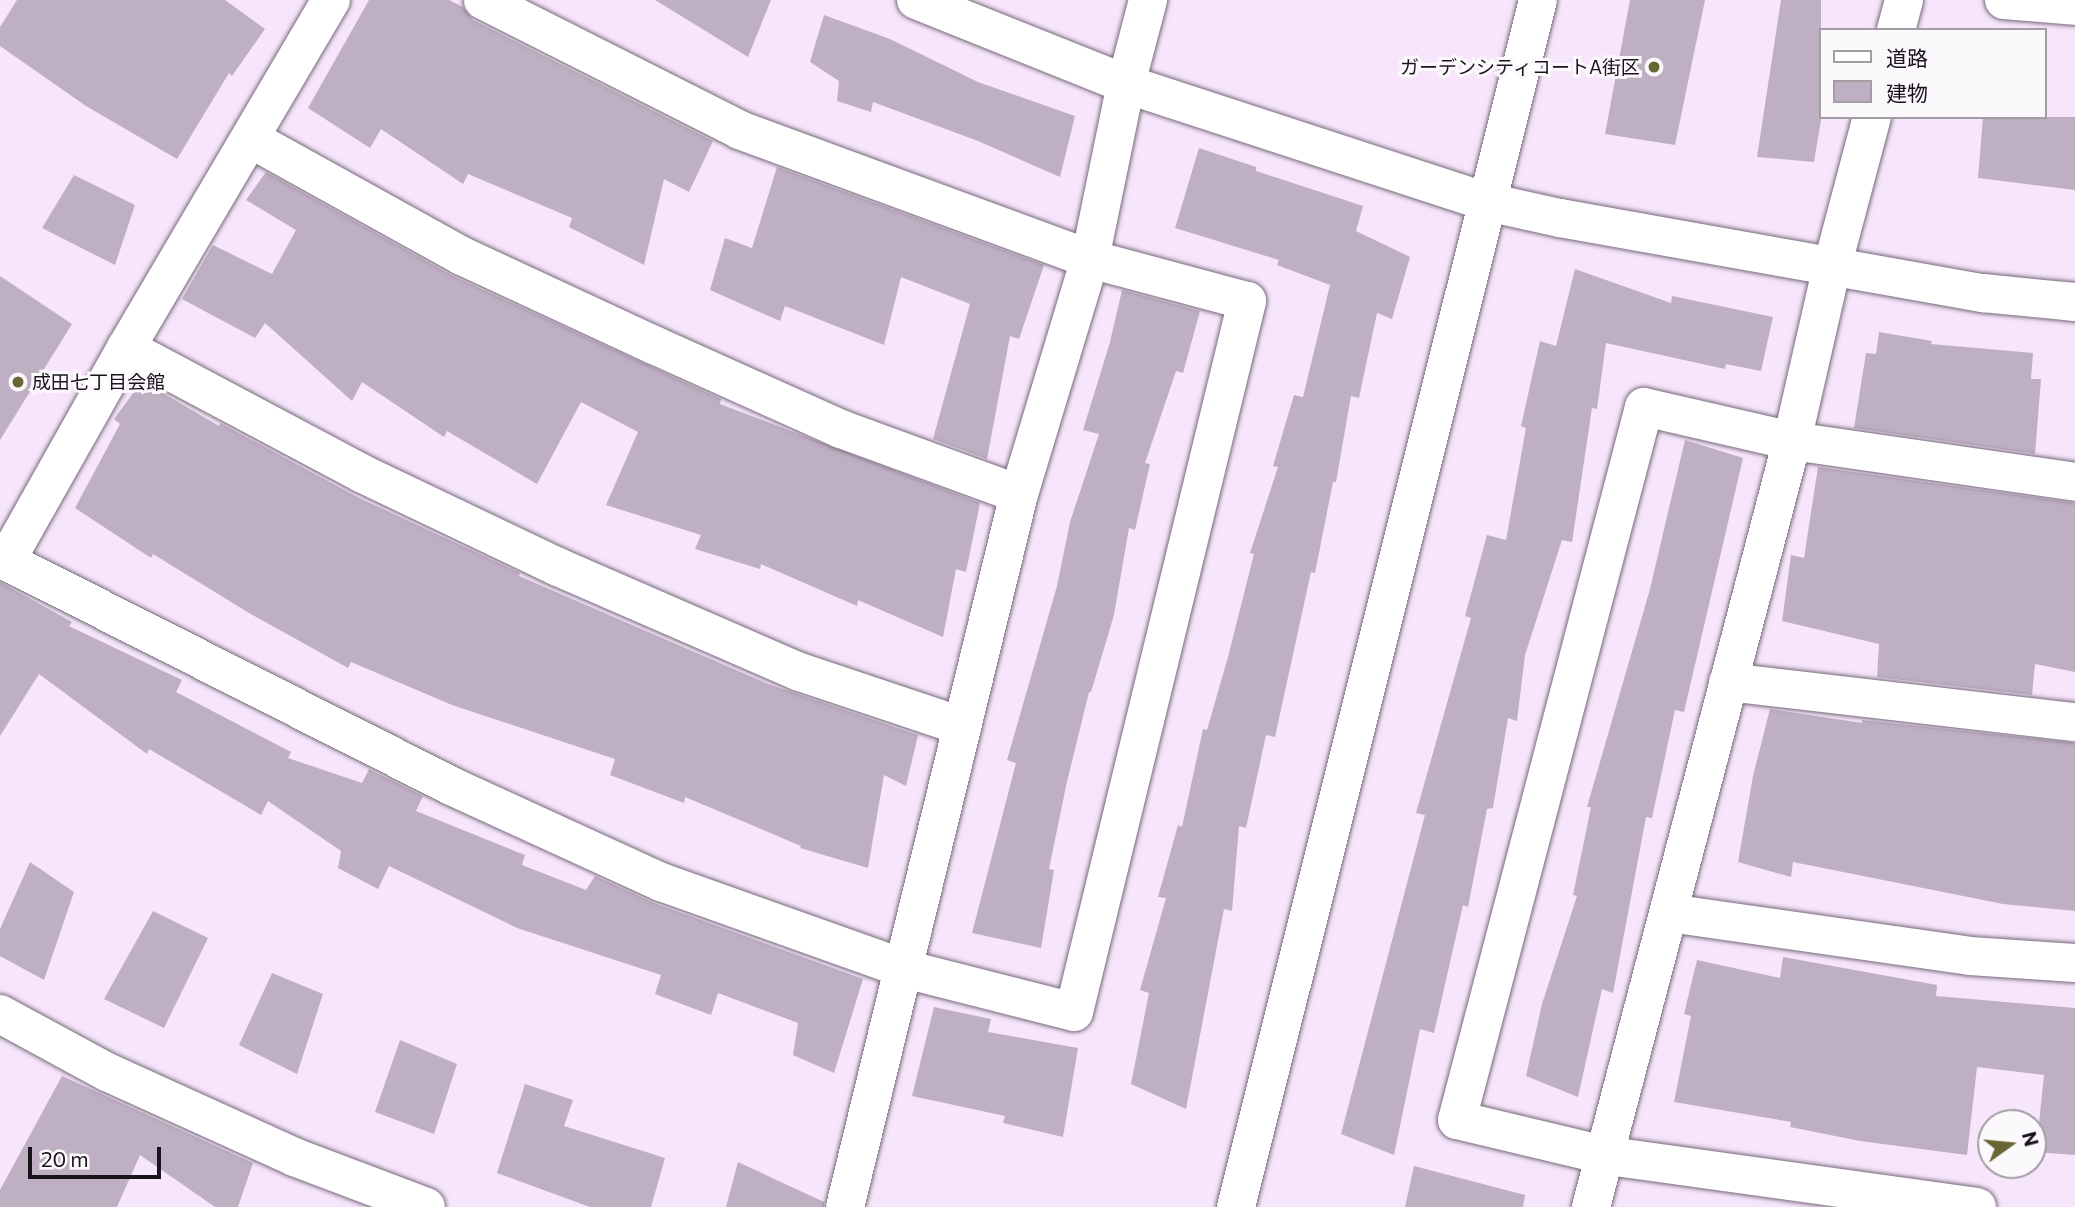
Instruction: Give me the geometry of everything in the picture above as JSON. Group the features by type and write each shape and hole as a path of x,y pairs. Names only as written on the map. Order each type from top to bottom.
{"street":[{"path":"331,0 126,348 6,561 451,786 661,882 905,969 1074,1012 1247,301 1090,259 740,130 483,0"},
{"path":"916,0 1126,84 1487,202 1560,218 1983,293 2075,302"},
{"path":"845,1207 1019,494 1090,259 1126,84 1148,0"},
{"path":"1236,1207 1538,0"},
{"path":"1896,28 1903,0"},
{"path":"2004,0 2075,6"},
{"path":"1591,1207 1792,441 1832,267 1871,119"},
{"path":"251,139 462,256 654,345 841,429 1019,494"},
{"path":"126,348 361,473 558,567 800,672 961,726"},
{"path":"1977,1207 1604,1155 1457,1120 1644,407 1792,441 2075,482"},
{"path":"1728,682 2075,722"},
{"path":"1669,914 1970,956 2075,963"},
{"path":"0,1014 107,1072 256,1140 426,1207"}],"building":[{"path":"17,0 225,0 265,29 232,76 229,73 177,159 86,106 0,46 0,27"},
{"path":"369,0 449,0 463,7 473,20 713,141 689,192 664,179 644,265 569,227 572,218 468,174 463,184 381,129 370,148 308,108"},
{"path":"655,0 771,0 748,57"},
{"name":"ガーデンシティコートA街区","path":"1630,0 1705,0 1675,145 1605,134"},
{"path":"1781,0 1821,0 1821,120 1814,162 1757,157"},
{"path":"824,15 890,39 978,82 1075,116 1060,177 978,141 873,102 871,112 837,101 839,81 810,62"},
{"path":"2075,117 2075,190 1978,178 1983,119"},
{"path":"1199,148 1256,167 1256,171 1363,206 1356,231 1410,257 1392,319 1377,313 1359,398 1351,396 1336,482 1333,482 1315,573 1311,572 1275,737 1266,735 1246,828 1239,826 1232,911 1224,909 1186,1109 1131,1084 1149,993 1140,990 1166,898 1158,897 1178,825 1182,827 1203,729 1207,730 1228,657 1254,554 1250,553 1278,467 1273,466 1294,395 1303,397 1330,285 1277,265 1279,260 1175,228"},
{"path":"777,167 1044,265 1019,339 1010,336 987,459 933,439 970,304 901,277 884,345 785,306 780,321 710,290 725,238 752,248"},
{"path":"266,172 453,276 721,399 720,404 980,503 966,572 956,569 943,637 858,600 857,606 761,564 760,569 695,549 701,535 606,505 638,432 581,402 537,484 447,431 444,437 362,382 352,401 265,323 255,338 182,299 213,245 272,274 296,230 246,200"},
{"path":"74,175 135,205 115,265 42,228"},
{"path":"1575,269 1671,303 1672,296 1773,317 1761,371 1726,364 1725,369 1606,343 1597,409 1592,408 1572,542 1562,540 1525,655 1517,721 1508,718 1493,808 1487,809 1468,907 1463,905 1434,1033 1420,1029 1394,1155 1341,1134 1425,815 1416,813 1471,618 1465,616 1487,535 1506,540 1526,428 1521,426 1540,341 1556,346"},
{"name":"成田七丁目会館","path":"0,276 72,324 0,440"},
{"path":"1122,290 1200,311 1183,373 1176,371 1145,463 1150,464 1135,530 1129,528 1114,615 1089,692 1066,786 1049,869 1054,870 1041,948 972,933 1016,763 1007,760 1057,586 1070,522 1099,434 1083,430 1110,342"},
{"path":"1879,332 1932,341 1931,344 2033,353 2031,379 2041,379 2035,454 1854,428 1866,353 1876,354"},
{"path":"142,381 219,426 220,423 359,498 520,573 519,576 768,684 918,735 906,786 884,775 868,868 800,848 801,846 685,797 684,803 610,775 615,759 452,705 351,662 348,668 249,613 153,554 151,558 75,508 120,424 114,419"},
{"path":"1685,440 1743,458 1684,712 1675,710 1652,818 1646,817 1613,993 1602,989 1578,1097 1526,1076 1542,1004 1577,896 1573,895 1591,807 1587,807 1650,589"},
{"path":"1818,467 2075,503 2075,672 2035,664 2032,695 1877,677 1879,644 1782,621 1791,555 1804,558"},
{"path":"0,582 72,622 69,626 182,680 176,692 291,752 288,758 362,783 369,769 423,796 416,811 525,855 522,865 586,890 595,876 654,903 863,979 834,1073 793,1055 798,1023 718,993 711,1015 655,994 661,975 517,928 389,866 378,889 338,868 341,851 268,801 261,815 149,749 147,754 39,674 0,736"},
{"path":"1770,709 1862,723 1862,720 2075,743 2075,911 2003,904 1793,862 1791,877 1738,862 1753,776"},
{"path":"30,862 74,892 44,980 0,956 0,929"},
{"path":"153,911 208,938 164,1028 104,999"},
{"path":"1783,957 1937,985 1936,996 2075,1008 2075,1155 2047,1153 2047,1109 2040,1109 2044,1075 1977,1067 1967,1155 1860,1141 1790,1127 1791,1122 1674,1102 1691,1016 1684,1014 1697,960 1780,978"},
{"path":"272,973 323,994 297,1074 239,1045"},
{"path":"934,1007 991,1019 988,1032 1078,1048 1063,1137 1003,1123 1005,1116 912,1096"},
{"path":"400,1040 457,1064 434,1134 375,1112"},
{"path":"62,1076 253,1163 238,1207 215,1207 140,1155 117,1207 0,1207 0,1190"},
{"path":"525,1084 573,1100 564,1126 665,1158 651,1207 590,1207 497,1173"},
{"path":"738,1162 824,1202 824,1207 726,1207"},
{"path":"1414,1166 1525,1195 1523,1207 1405,1207"}],"place":[{"name":"ガーデンシティコートA街区","path":"1654,67"},
{"name":"成田七丁目会館","path":"18,382"}]}
